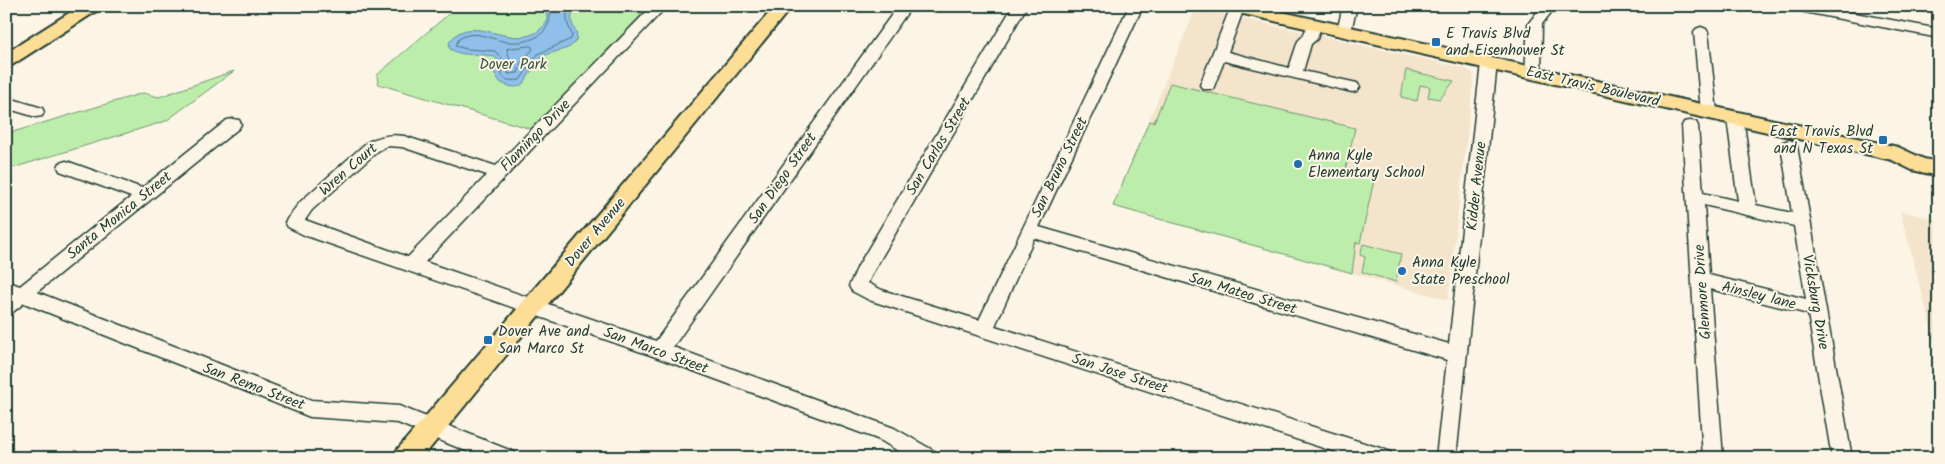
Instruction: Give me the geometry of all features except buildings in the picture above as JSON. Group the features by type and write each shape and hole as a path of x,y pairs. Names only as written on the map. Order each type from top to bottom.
{"main road":[{"path":"6,61 92,6"},
{"name":"Dover Avenue","path":"406,458 784,6"},
{"name":"East Travis Boulevard","path":"1233,7 1898,154 1917,154 1939,159"},
{"name":"East Travis Boulevard","path":"1898,154 1919,165 1939,169"}],"street":[{"name":"Flamingo Drive","path":"412,264 660,6"},
{"name":"San Diego Street","path":"660,350 905,6"},
{"name":"San Carlos Street","path":"858,286 864,271 1020,6"},
{"name":"San Bruno Street","path":"984,329 1136,6"},
{"path":"1344,31 1350,6"},
{"path":"1794,6 1939,34"},
{"path":"1208,84 1233,7"},
{"path":"1534,73 1535,24 1546,10"},
{"path":"1294,74 1305,41 1310,39 1314,25"},
{"path":"1701,32 1709,112"},
{"path":"1218,55 1352,87"},
{"name":"Kidder Avenue","path":"1446,458 1489,63"},
{"path":"6,102 36,112"},
{"path":"1735,118 1748,209"},
{"name":"Santa Monica Street","path":"6,307 14,291 143,195 233,124"},
{"name":"Glenmore Drive","path":"1690,126 1713,458"},
{"name":"Wren Court","path":"294,222 306,206 372,147 383,140 392,139 404,142 498,173"},
{"name":"Vicksburg Drive","path":"1789,146 1842,458"},
{"path":"66,167 143,195"},
{"path":"1695,197 1802,222"},
{"name":"San Marco Street","path":"294,222 310,230 660,350 886,434 929,458"},
{"name":"San Mateo Street","path":"1029,230 1458,355"},
{"name":"Ainsley lane","path":"1701,280 1817,309"},
{"name":"San Jose Street","path":"858,286 876,295 1383,458"},
{"name":"San Remo Street","path":"14,291 310,408 325,411 380,412 399,415 507,458"}],"shaded area":[{"name":"Anna Kyle Elementary School","path":"1196,8 1464,68 1474,74 1448,300 1113,206"},
{"path":"1900,211 1939,220 1939,357"}],"green space":[{"name":"Dover Park","path":"458,6 650,6 531,129 378,84 377,75"},
{"path":"1406,70 1454,81 1440,99 1428,97 1430,87 1420,85 1417,101 1401,97"},
{"path":"234,71 166,121 6,170 6,134 143,93 159,97"},
{"path":"1170,83 1355,128 1346,168 1375,176 1360,243 1356,242 1352,273 1113,206 1149,121 1154,122"},
{"path":"1363,244 1401,254 1396,282 1362,272 1365,257 1360,255"}],"water":[{"path":"546,6 572,7 572,20 577,35 576,40 574,44 566,49 542,57 526,80 517,87 500,82 494,72 499,62 495,57 466,54 450,49 449,43 459,33 470,30 483,30 523,37 536,33 547,22"}],"place":[{"name":"E Travis Blvd and Eisenhower St","path":"1436,42"},
{"name":"East Travis Blvd and N Texas St","path":"1883,140"},
{"name":"Anna Kyle Elementary School","path":"1298,164"},
{"name":"Anna Kyle State Preschool","path":"1402,271"},
{"name":"Dover Ave and San Marco St","path":"488,340"}]}
